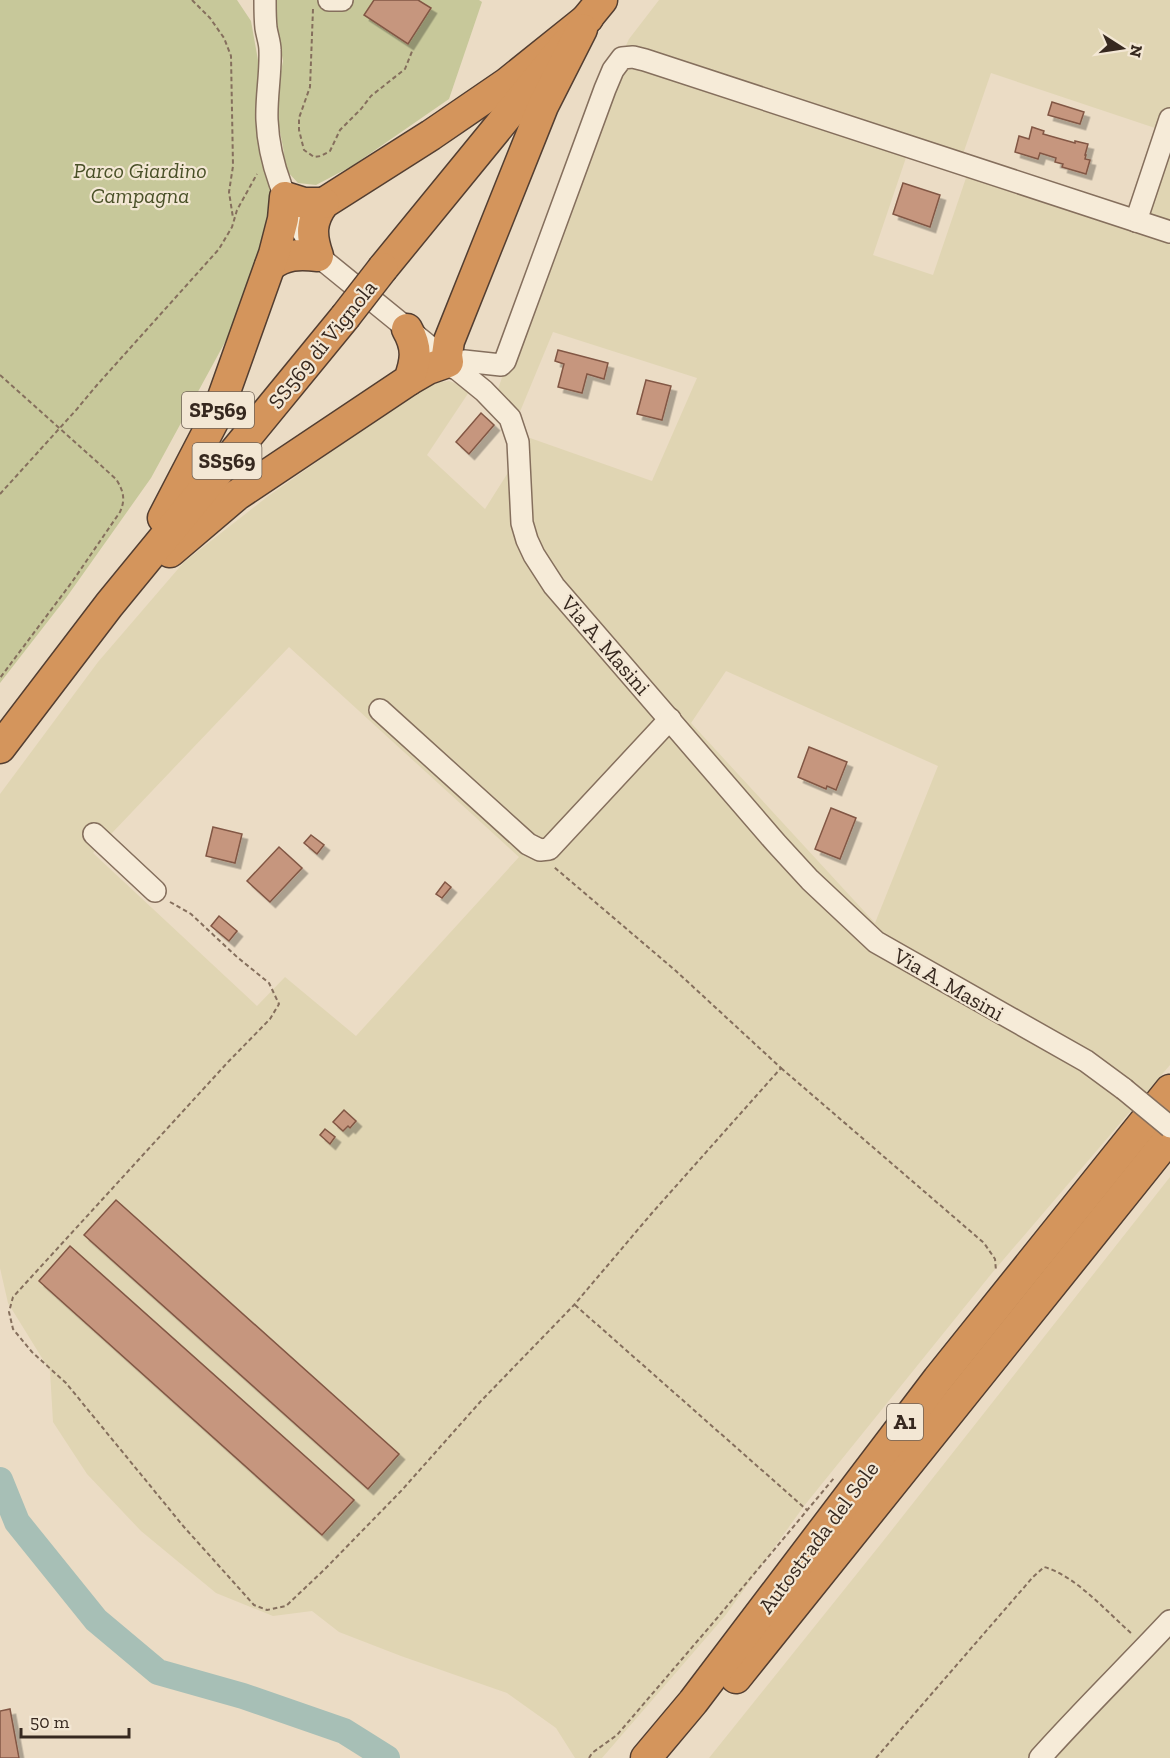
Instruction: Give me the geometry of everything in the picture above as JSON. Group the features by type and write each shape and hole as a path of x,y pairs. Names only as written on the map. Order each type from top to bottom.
{"highway":[{"path":"270,266 278,260 293,255 318,256 312,229 317,212 324,203 431,135 507,83 595,9"},
{"path":"109,605 237,495 409,380 436,366 451,365 447,355 449,342 543,106 595,9"},
{"name":"SS569 di Vignola","path":"0,748 109,605 595,9"},
{"path":"285,197 304,203 324,203"},
{"name":"SP569","path":"109,605 166,514 217,414 270,266 278,239 285,197"},
{"path":"407,329 429,334 441,331 458,322"},
{"path":"407,329 412,337 416,353 409,380"},
{"name":"Autostrada del Sole","path":"646,1758 693,1702 938,1379 1170,1090"},
{"name":"Autostrada del Sole","path":"672,1758 1170,1137"}],"street":[{"name":"Via A. Masini","path":"252,0 266,26"},
{"name":"Via A. Masini","path":"265,0 270,48 267,120 272,155 285,197 301,231 318,256 484,391 510,418 518,442 522,523 534,555 554,586 810,880 876,942 1086,1061 1170,1127"},
{"path":"329,0 342,0"},
{"path":"451,365 465,361 501,365 505,361 605,89 613,70 622,58 633,57 645,60 1170,232"},
{"path":"1136,221 1170,119"},
{"path":"380,710 528,844 540,850 549,849 670,719"},
{"path":"94,834 155,891"},
{"path":"1040,1758 1075,1718 1170,1621"}],"path":[{"path":"192,0 210,18 224,38 231,56 233,166 229,192 234,220"},
{"path":"314,0 310,87 299,118 299,130 304,150 314,157 330,151 340,130 371,96 405,69 413,49"},
{"path":"0,494 206,264 227,236 248,190 272,155"},
{"path":"0,375 116,479 122,489 124,501 123,506 72,582 0,678"},
{"path":"549,849 554,867 676,971 780,1068 984,1243 995,1259 996,1276"},
{"path":"155,891 160,898 191,914 237,957 269,982 279,1004 270,1019 13,1297 9,1312 13,1329 33,1352 66,1383 184,1527 254,1605 267,1610 286,1605 325,1569 402,1490 481,1401 574,1305 780,1068"},
{"path":"574,1305 807,1510"},
{"path":"589,1758 592,1753 617,1735 837,1473"},
{"path":"876,1758 1044,1567 1056,1570 1071,1580 1146,1647"}],"shaded area":[{"path":"659,0 1170,0 1170,133 991,73 963,154 913,137 873,255 933,275 967,175 1143,234 1170,155 1170,1065 992,1273 804,1506 725,1616 602,1758 575,1758 556,1728 507,1693 339,1632 312,1611 273,1616 216,1593 141,1531 87,1474 53,1422 50,1371 8,1303 0,1268 0,794 98,662 184,562 267,497 419,390 433,383 449,381 471,389 427,455 485,509 530,438 652,481 697,378 553,332 519,414 498,389 594,113 629,39","holes":["289,647 519,857 356,1036 285,977 257,1006 93,853","726,671 938,766 875,923 691,723"]},
{"path":"1170,1177 1170,1758 709,1758 880,1545"}],"green space":[{"name":"Parco Giardino Campagna","path":"0,0 237,0 251,21 269,122 288,191 230,333 151,478 66,598 0,683"},
{"path":"274,0 479,0 482,2 449,99 352,166 316,185 298,183 286,170 278,122 268,99 280,77 283,61"}],"building":[{"path":"374,0 418,0 431,8 408,44 364,15"},
{"path":"1052,102 1084,112 1080,124 1048,115"},
{"path":"1032,127 1044,131 1043,134 1075,143 1075,141 1088,144 1085,159 1090,160 1086,174 1062,167 1063,164 1055,162 1056,158 1040,153 1038,159 1015,152 1019,136 1029,139"},
{"path":"903,183 940,195 930,227 893,214"},
{"path":"558,350 608,363 604,379 587,374 582,393 558,387 564,364 555,361"},
{"path":"646,380 671,386 662,420 637,414"},
{"path":"481,413 494,425 469,454 456,442"},
{"path":"809,747 847,762 836,790 827,786 826,789 798,777"},
{"path":"831,808 856,818 840,859 815,849"},
{"path":"213,827 242,834 235,863 206,856"},
{"path":"311,835 324,845 317,854 304,843"},
{"path":"279,847 302,868 270,902 247,881"},
{"path":"445,882 451,887 442,898 436,894"},
{"path":"219,916 237,931 229,941 211,926"},
{"path":"344,1110 356,1121 350,1128 348,1126 343,1131 333,1122"},
{"path":"325,1129 335,1137 330,1144 320,1135"},
{"path":"116,1200 399,1454 368,1489 84,1235"},
{"path":"70,1246 354,1500 322,1535 39,1281"},
{"path":"10,1709 19,1758 0,1758 0,1711"}],"waterway":[{"path":"0,1480 17,1522 96,1620 158,1672 243,1696 344,1731 387,1758"}]}
